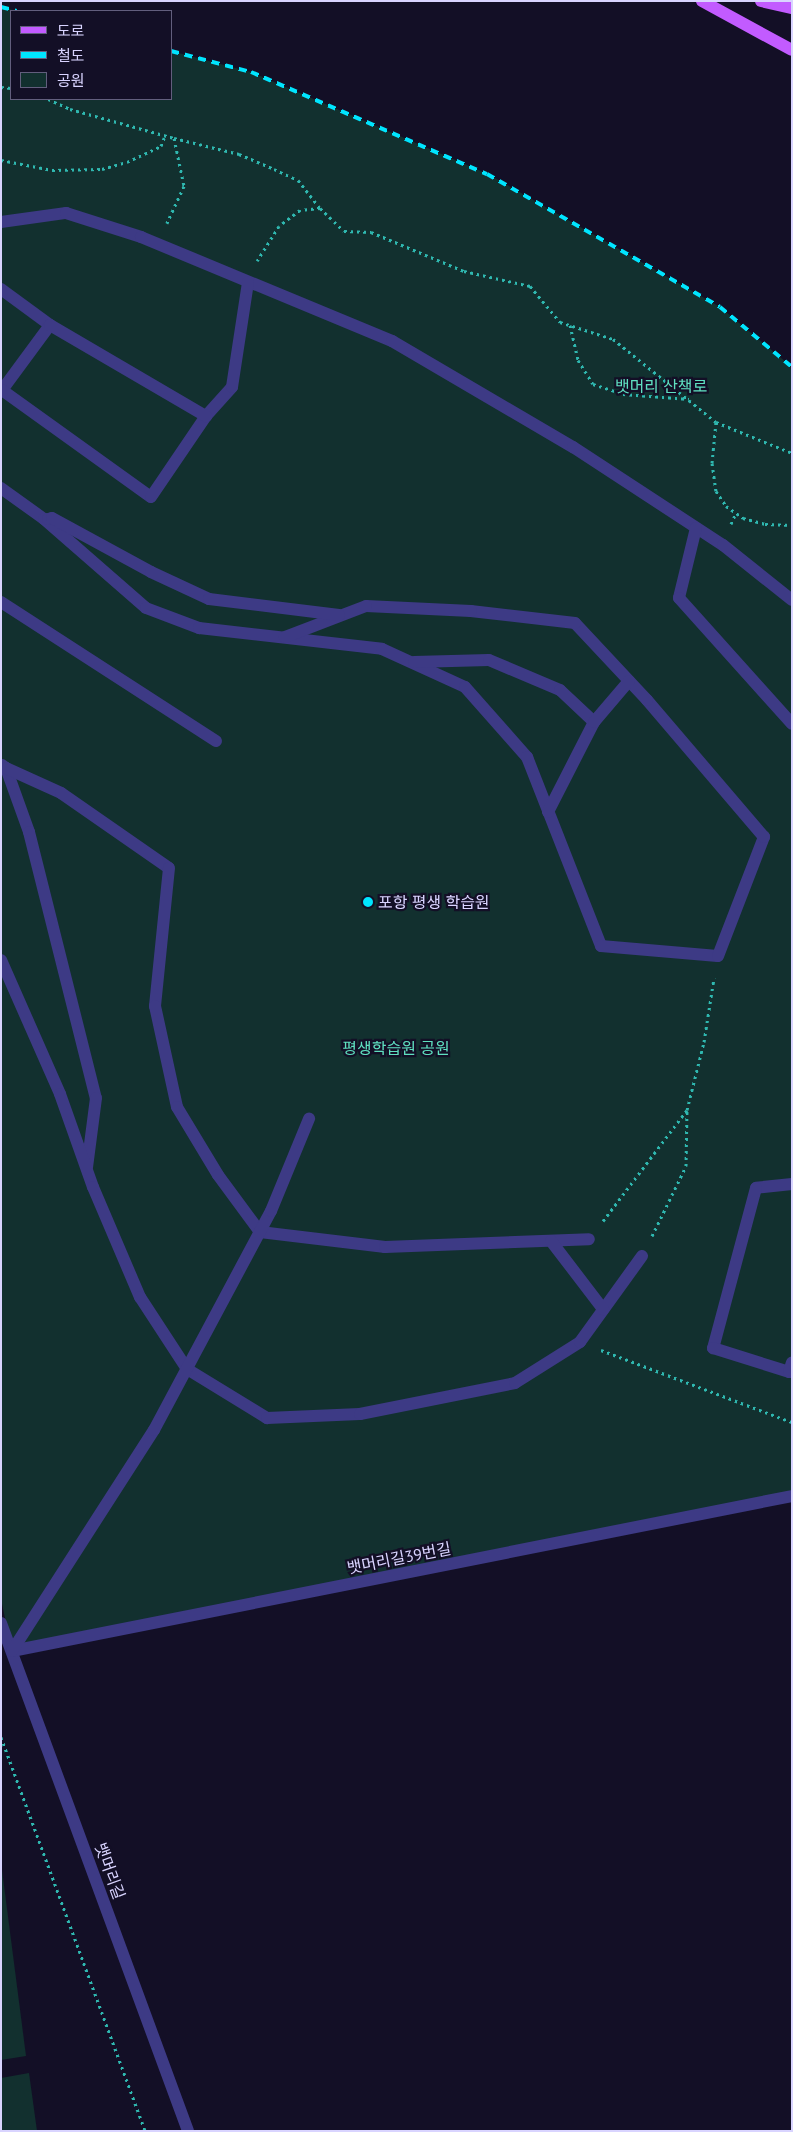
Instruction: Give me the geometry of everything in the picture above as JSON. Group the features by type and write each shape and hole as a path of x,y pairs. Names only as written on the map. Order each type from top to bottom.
{"main road":[{"path":"702,1 792,50"},
{"path":"761,1 792,8"}],"street":[{"path":"1,222 66,213 156,244 392,341 573,447 696,528 792,600"},
{"path":"50,325 2,390 151,497 206,416 232,388 248,282"},
{"path":"1,289 50,325 206,416"},
{"path":"1,488 44,519 146,608 199,628 382,649 465,687 527,757 601,946 718,956 764,837 629,680 575,623 471,611 366,606 285,637"},
{"path":"44,519 52,518 151,572 209,599 342,616"},
{"path":"696,528 679,598 792,724"},
{"path":"1,602 216,741"},
{"path":"411,662 489,660 560,690 594,722"},
{"path":"548,812 594,722 629,680"},
{"path":"4,766 29,832 96,1098 86,1170"},
{"path":"4,766 61,793 169,868 155,1006 177,1107 218,1175 260,1232 385,1247 551,1242 589,1239"},
{"path":"1,960 60,1094 86,1170 140,1297 187,1369 266,1418 360,1414 515,1383 580,1342 642,1256"},
{"path":"12,1652 154,1430 260,1232 309,1119"},
{"path":"792,1184 756,1188 713,1348 789,1372 792,1362"},
{"path":"551,1242 603,1310"},
{"name":"뱃머리길39번길","path":"12,1652 792,1496"},
{"name":"뱃머리길","path":"1,1623 188,2131"}],"path":[{"path":"50,100 70,109 164,138 174,138 239,154 298,180 320,208 344,231 371,232 464,270 530,286 560,322 614,339 716,422 792,453"},
{"path":"1,160 52,170 102,169 127,162 161,146 164,138"},
{"path":"156,244 184,186 174,138"},
{"path":"248,282 280,226 300,210 320,208"},
{"path":"570,325 578,360 593,384 623,394 690,399"},
{"path":"716,422 712,463 716,492 726,506 743,518 765,524 792,525"},
{"path":"642,1256 686,1166 687,1110 704,1042 718,956"},
{"path":"589,1239 687,1110"},
{"path":"580,1342 792,1422"},
{"path":"1,1737 145,2131"}],"green space":[{"name":"평생학습원 공원","path":"1,7 13,10 10,10 10,100 172,100 172,51 251,72 488,174 720,307 792,367 792,1496 12,1651 1,1599"},
{"path":"1,1871 26,2056 1,2060"},
{"path":"29,2073 37,2131 1,2131 1,2078"}],"railway":[{"path":"1,7 13,10"},
{"path":"172,51 251,72 487,174 720,307 792,367"}],"place":[{"name":"포항 평생 학습원","path":"368,902"}],"park label":[{"name":"뱃머리 산책로","path":"661,386"}]}
